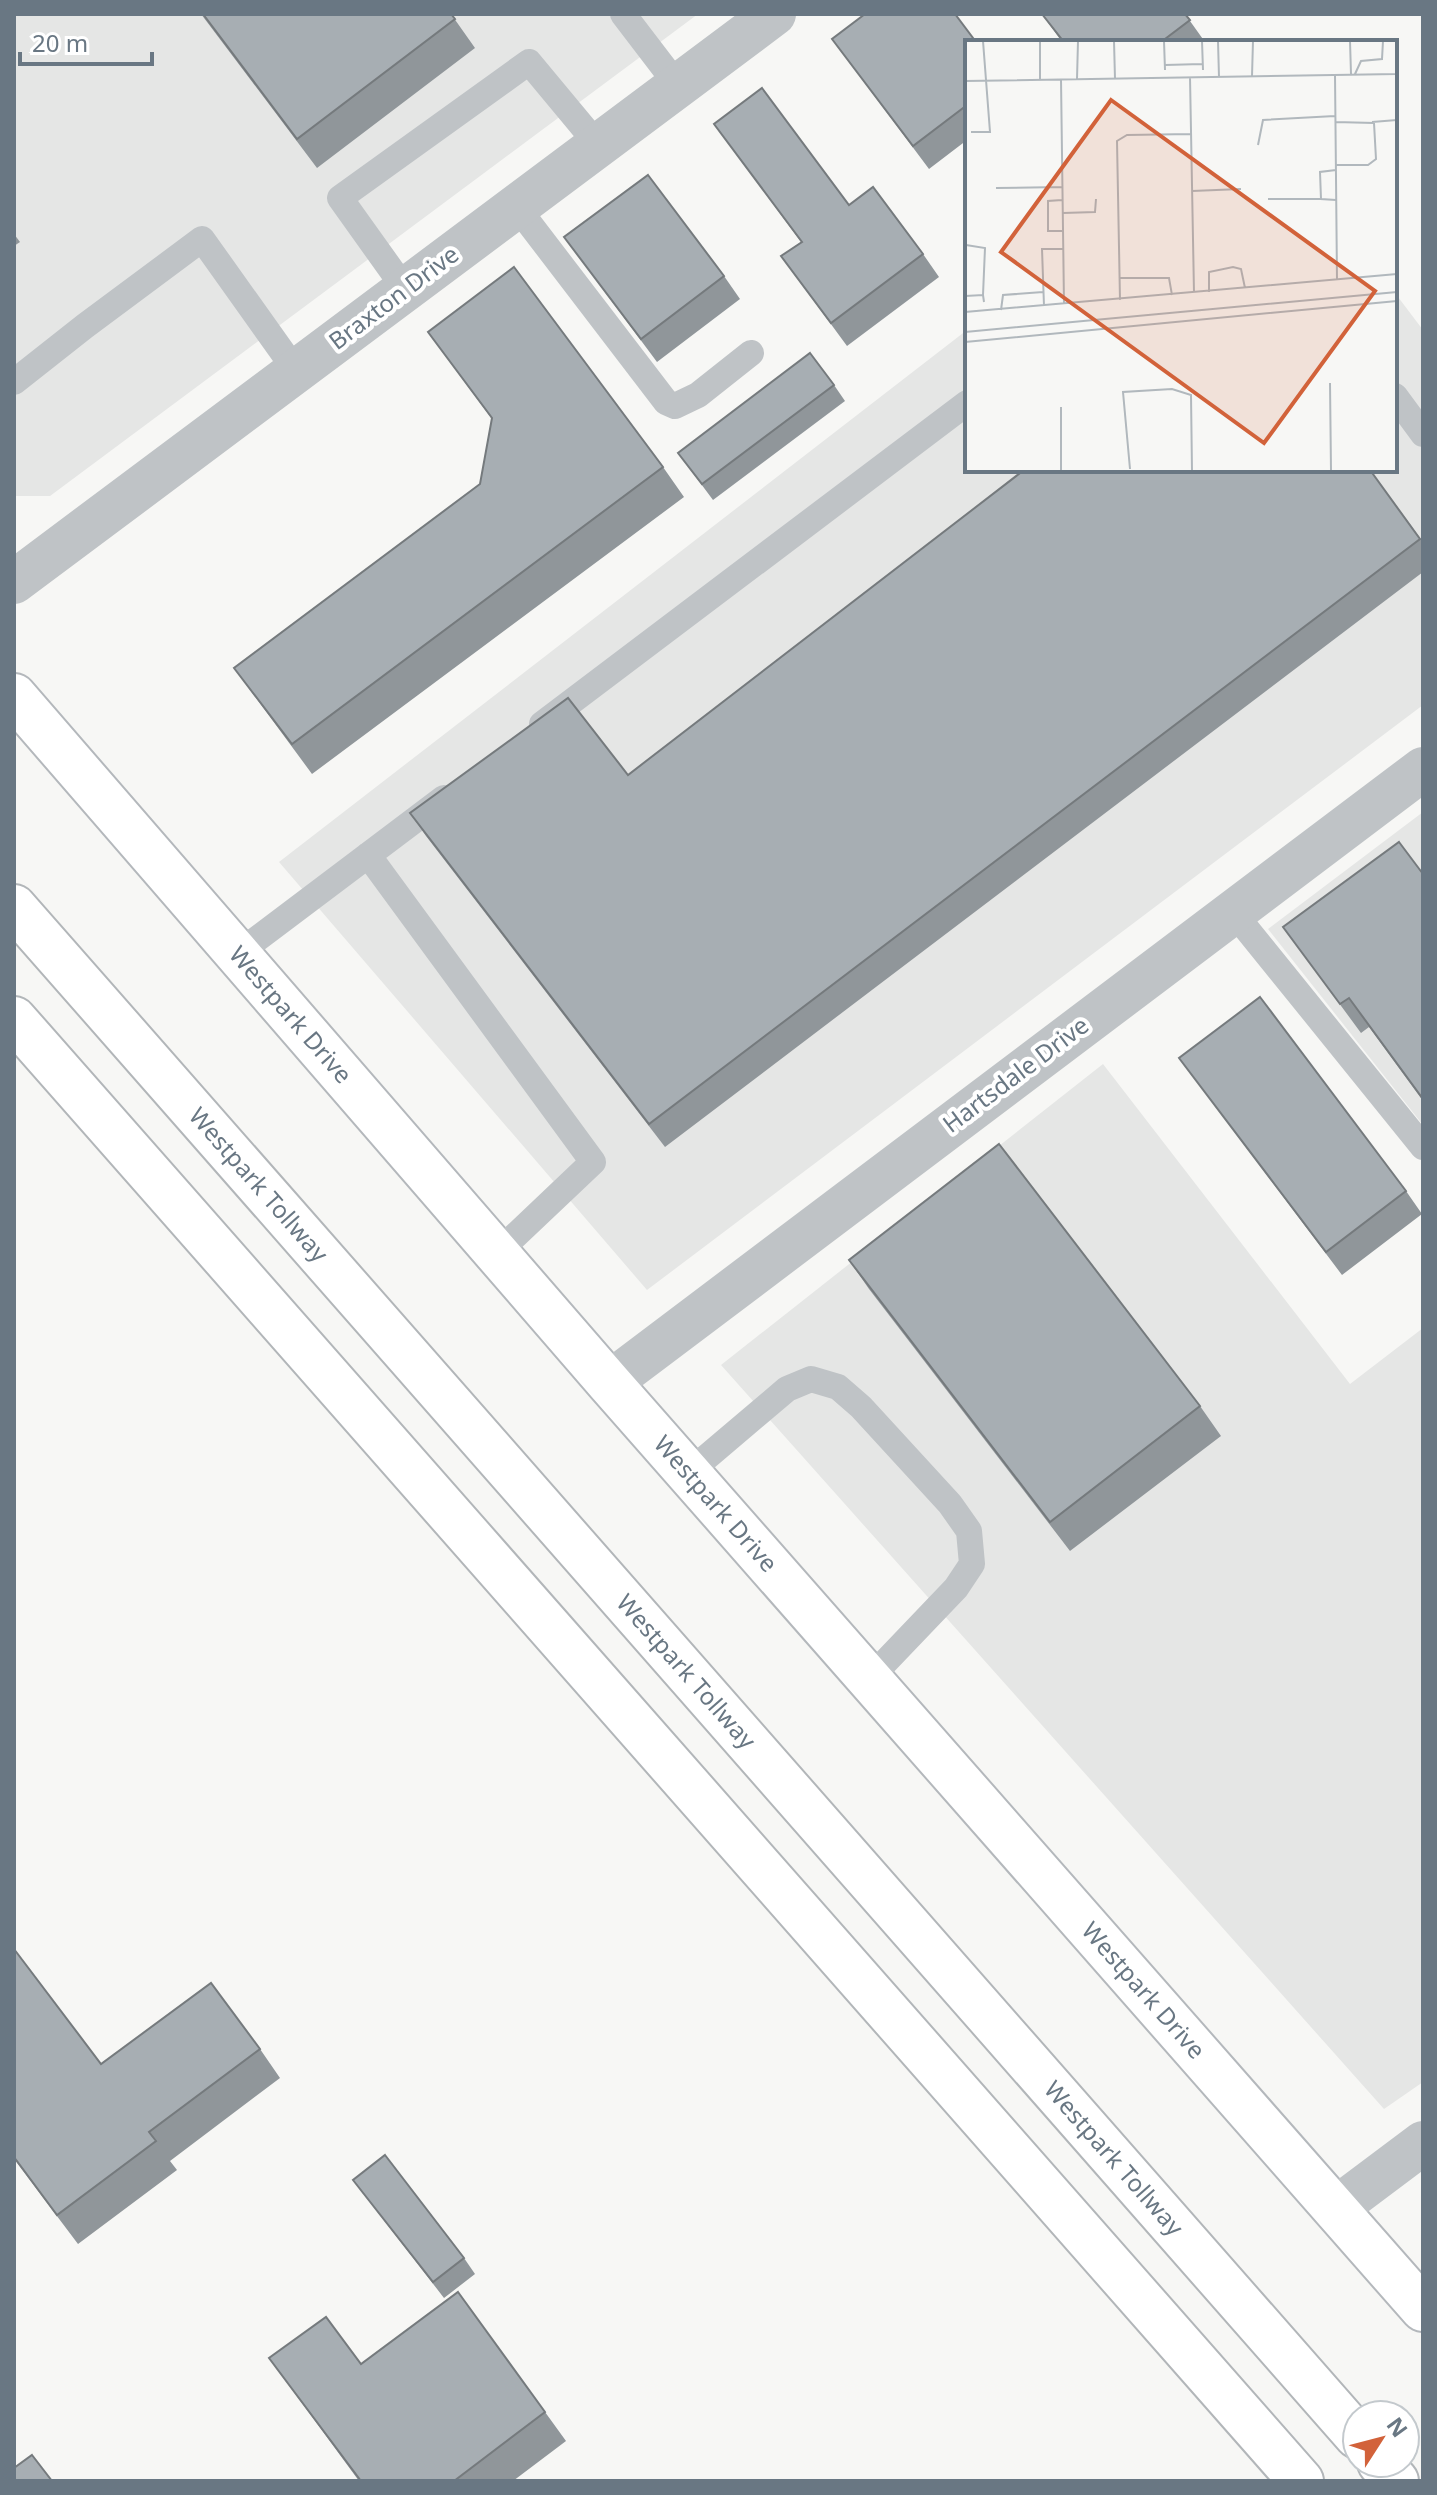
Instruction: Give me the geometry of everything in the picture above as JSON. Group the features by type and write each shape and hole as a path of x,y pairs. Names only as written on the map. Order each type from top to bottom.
{"main road":[{"name":"Westpark Drive","path":"14,696 609,1383 1423,2309"},
{"name":"Westpark Tollway","path":"14,907 1341,2418"},
{"path":"14,1019 1301,2481"}],"street":[{"name":"Braxton Drive","path":"14,582 774,14"},
{"name":"Hartsdale Drive","path":"609,1383 1423,769"},
{"path":"1335,2209 1423,2143"}],"lane":[{"path":"623,14 678,86"},
{"path":"405,289 340,198 529,62 598,145"},
{"path":"516,206 666,402 675,406 698,395 751,353"},
{"path":"14,382 202,239 296,371"},
{"path":"1397,399 1423,434"},
{"path":"521,740 965,405"},
{"path":"237,954 470,778"},
{"path":"368,855 593,1162 497,1253"},
{"path":"1233,912 1423,1147"},
{"path":"688,1473 787,1389 811,1379 838,1387 861,1407 950,1504 969,1531 972,1564 956,1588 870,1678"}],"shaded area":[{"path":"14,14 698,14 50,496 14,496"},
{"path":"1397,296 1423,330 1423,705 647,1290 279,862 965,332 965,472 1397,472"},
{"path":"1423,812 1423,1125 1268,929"},
{"path":"1103,1064 1350,1384 1423,1328 1423,2082 1384,2109 721,1365"}],"building":[{"path":"203,14 451,14 455,19 297,139"},
{"path":"865,14 955,14 974,40 965,40 965,107 913,146 832,39"},
{"path":"1042,14 1185,14 1190,20 1164,40 1062,40"},
{"path":"762,88 849,205 873,187 923,254 831,323 781,256 802,242 714,124"},
{"path":"648,175 724,276 641,339 564,237"},
{"path":"514,267 663,467 292,744 234,668 480,484 492,418 428,332"},
{"path":"810,353 834,385 702,484 678,453"},
{"path":"1021,472 1371,472 1420,539 649,1124 410,813 568,698 628,775"},
{"path":"1399,842 1423,874 1423,1099 1349,998 1340,1004 1283,927"},
{"path":"1260,997 1406,1191 1326,1252 1179,1058"},
{"path":"999,1144 1200,1406 1050,1522 849,1260"},
{"path":"14,1949 101,2064 211,1983 260,2049 149,2132 156,2141 57,2215 14,2157"},
{"path":"385,2155 464,2258 433,2282 353,2180"},
{"path":"458,2292 545,2412 454,2481 361,2481 269,2358 326,2317 361,2364"},
{"path":"32,2455 52,2481 14,2481 14,2468"}]}
